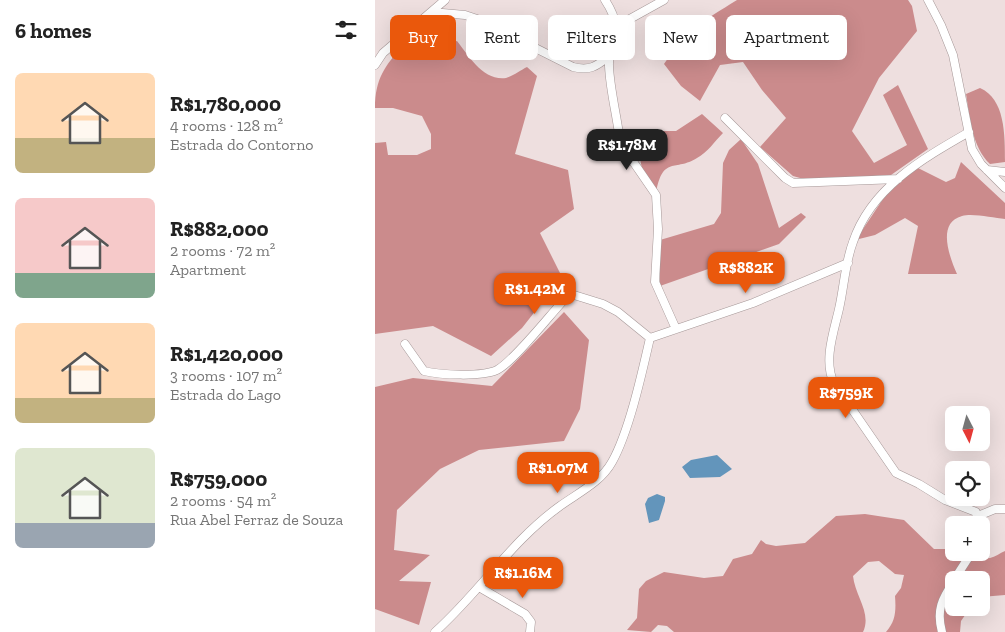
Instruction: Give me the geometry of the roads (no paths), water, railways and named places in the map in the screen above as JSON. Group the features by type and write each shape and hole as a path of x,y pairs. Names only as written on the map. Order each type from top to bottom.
{"street":[{"path":"375,65 383,53 445,0"},
{"path":"605,0 612,15"},
{"path":"635,16 662,0"},
{"path":"928,0 953,55 972,149 987,170 1005,188"},
{"path":"431,12 465,15 480,20 548,54"},
{"path":"559,60 581,69 595,67 604,60"},
{"path":"610,60 620,140 656,195 659,229 655,282 676,329"},
{"path":"725,118 785,178 793,183 898,179"},
{"path":"969,132 922,159 875,202 864,218 852,244 830,355 830,375 895,473 919,484 945,500 973,510 978,516 995,509 1005,508"},
{"path":"987,170 1005,172"},
{"path":"650,338 753,303 848,263"},
{"path":"405,344 424,371 450,374 491,372 508,361 564,300 574,295 603,304 618,312 650,338"},
{"path":"435,632 537,523 598,480 610,465 626,426 650,338"},
{"path":"479,587 525,614 531,622 530,632"},
{"path":"942,632 938,611 945,594"}],"water":[{"path":"717,455 732,469 720,477 690,478 682,467 691,460"},
{"path":"657,494 665,497 665,501 659,520 649,523 645,504 648,498"}]}
